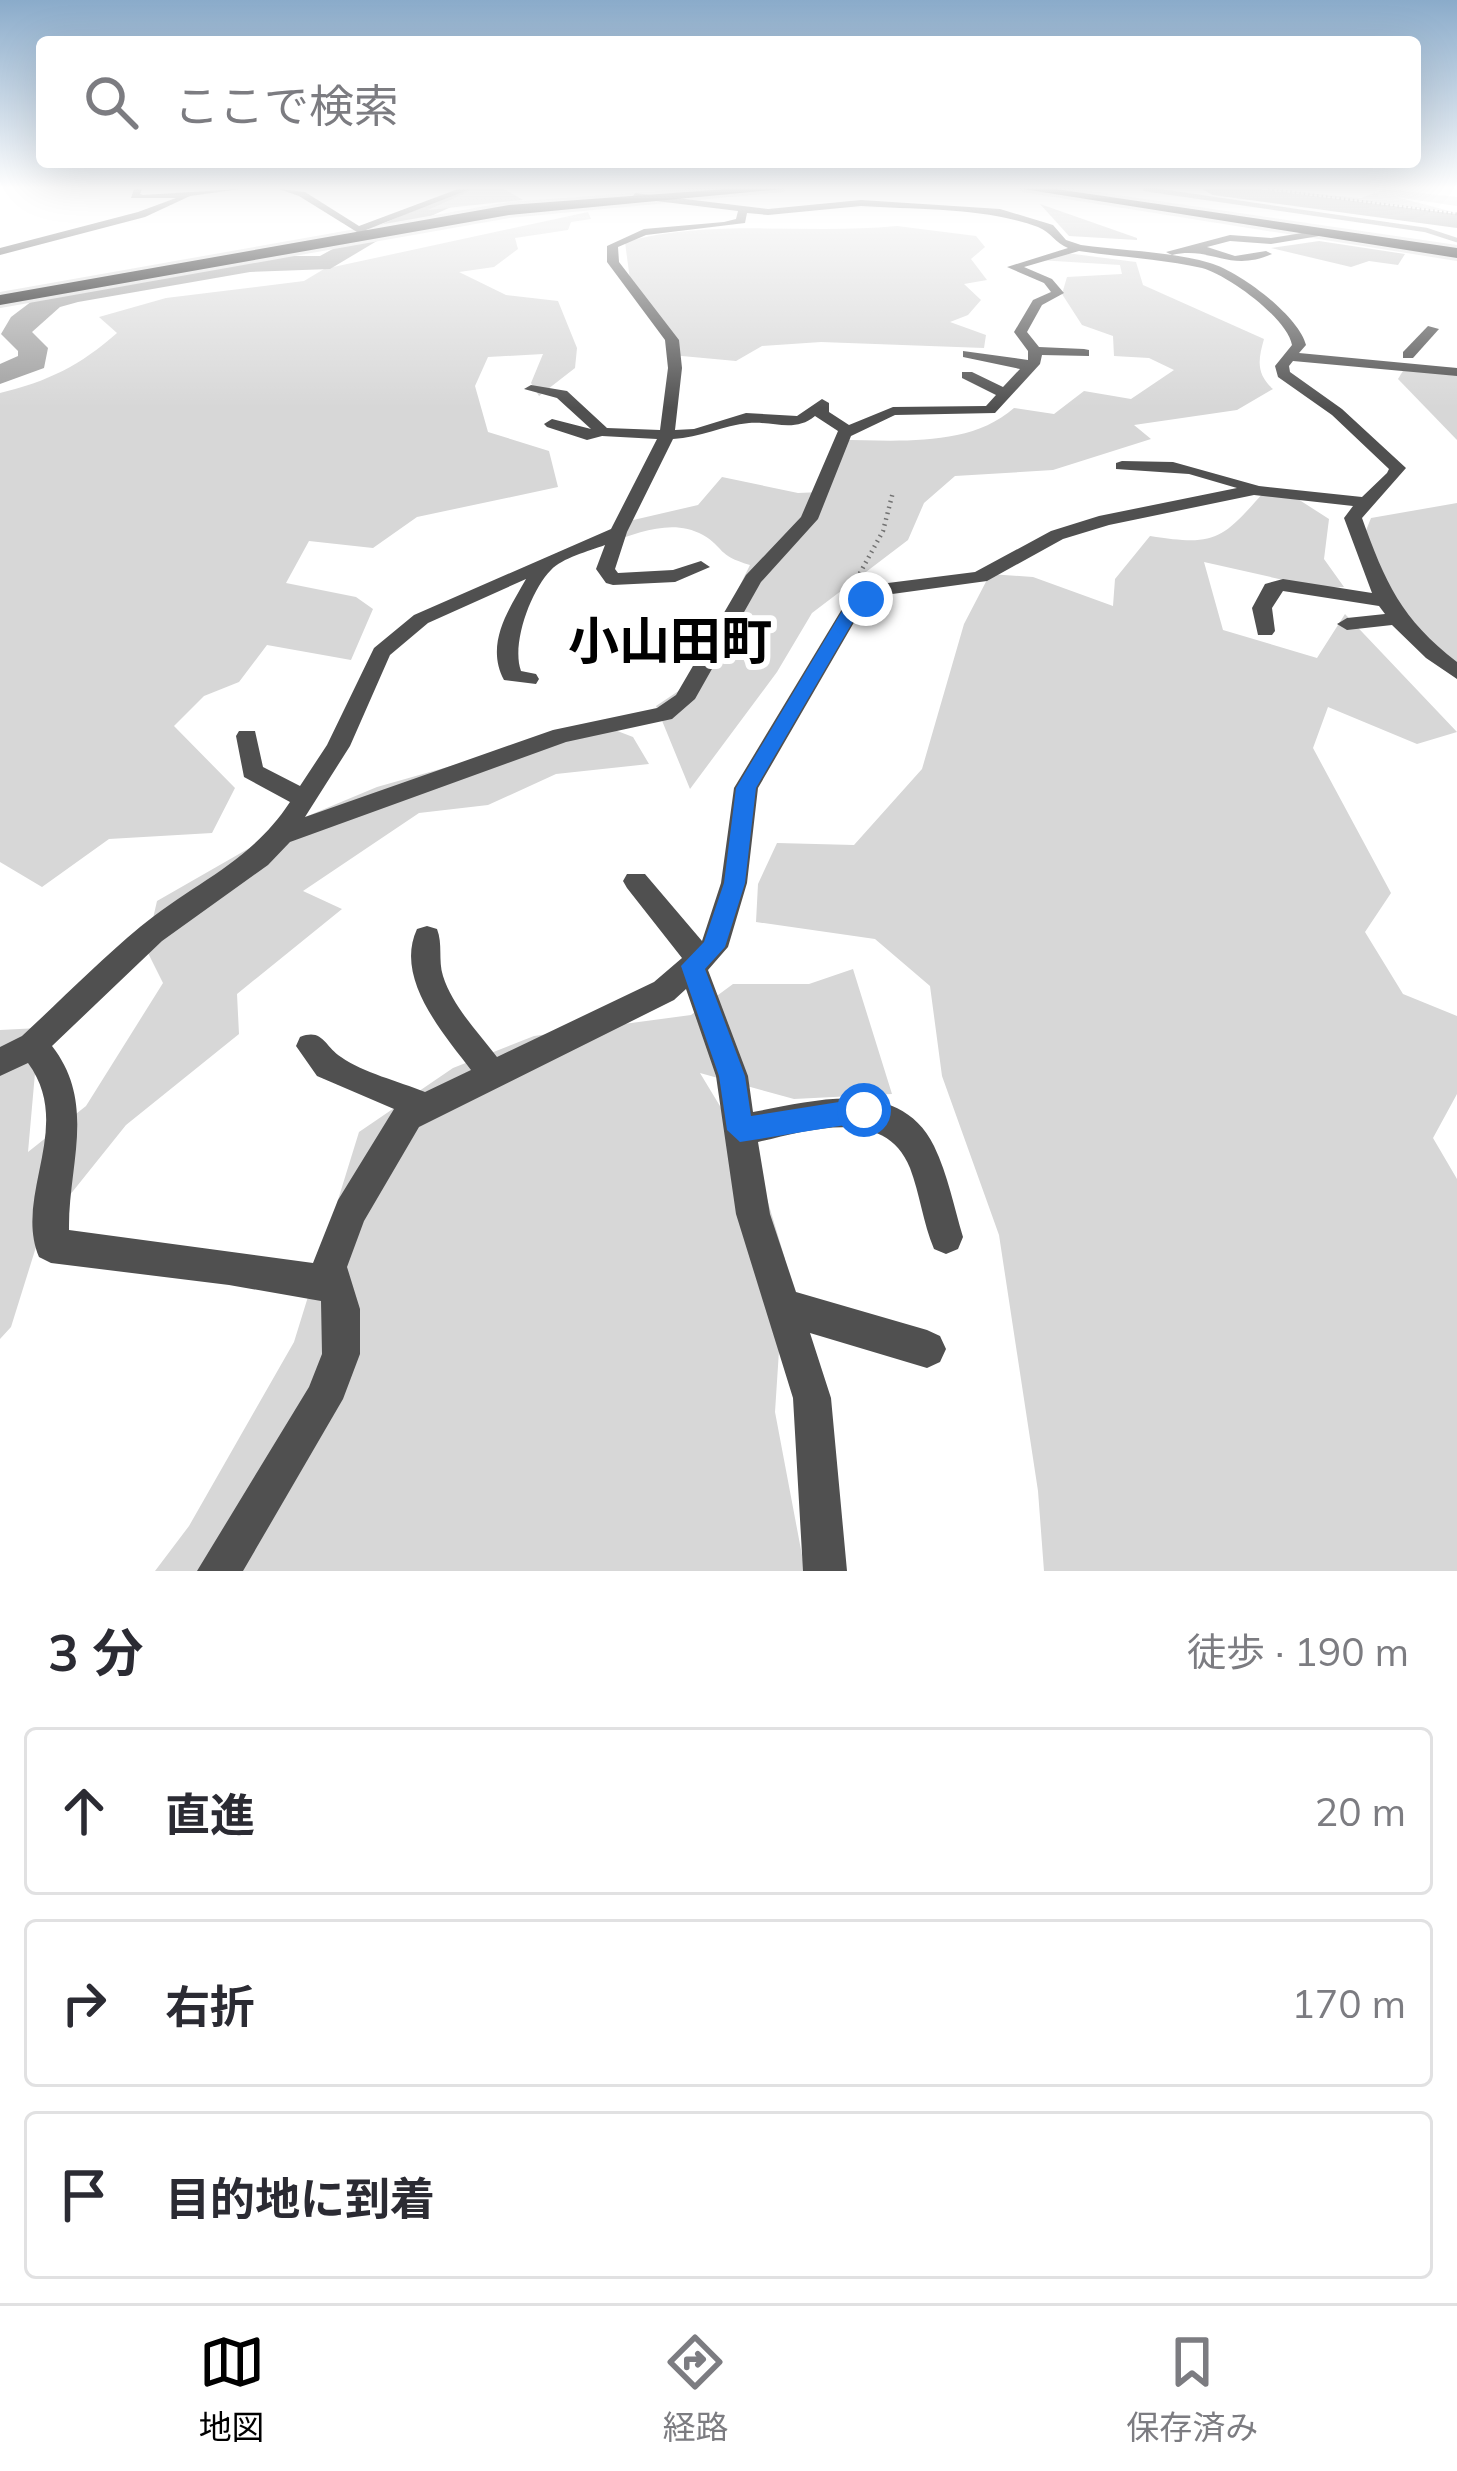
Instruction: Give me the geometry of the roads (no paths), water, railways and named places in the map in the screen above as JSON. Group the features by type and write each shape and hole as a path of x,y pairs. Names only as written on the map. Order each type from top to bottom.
{"highway":[{"path":"0,300 200,262"}],"street":[{"path":"613,262 672,340 675,368 667,435 618,532 605,569 613,579 675,577 701,567"},
{"path":"1029,262 1012,267 1058,288 1058,293 1036,303 1020,332 1032,359"},
{"path":"1184,262 1210,266 1245,288 1296,330 1302,358"},
{"path":"1212,282 1218,287 1245,288"},
{"path":"1408,355 1433,329"},
{"path":"968,354 1032,359 1084,353"},
{"path":"1457,359 1408,355 1302,358 1282,366 1283,374 1337,412 1398,468 1393,478 1362,502 1353,518 1387,609 1457,672"},
{"path":"1302,358 1457,372"},
{"path":"281,835 561,735 664,714 684,700 753,579 809,519 848,431 893,411 976,414 990,410 1032,359"},
{"path":"967,375 1006,394"},
{"path":"531,389 562,394 603,432"},
{"path":"552,424 586,435 695,434 746,418 800,421 821,403 821,414 848,431"},
{"path":"1183,445 1201,467"},
{"path":"1122,466 1163,462 1201,467 1254,490 1362,502"},
{"path":"220,1571 324,1399 341,1354 342,1309 329,1267 350,1212 408,1116 664,991 713,947 734,883 746,788 852,608 908,584 957,584 980,577 1057,536 1105,520 1254,490"},
{"path":"0,1063 152,932 259,858 281,835 368,691 381,652 421,619 618,532"},
{"path":"528,679 512,675 505,662 505,640 543,566"},
{"path":"1265,631 1262,608 1272,588 1282,585 1387,609"},
{"path":"1347,624 1387,609"},
{"path":"247,736 253,771 304,799"},
{"path":"636,881 696,963 732,1076 753,1214 812,1398 825,1571"},
{"path":"428,937 421,956 433,988 492,1075"},
{"path":"311,1046 328,1066 425,1107"},
{"path":"17,1048 55,1068 66,1122 49,1215 51,1246 122,1257 261,1267 335,1286"},
{"path":"740,1130 864,1110 890,1118 918,1148 946,1238"},
{"path":"783,1307 927,1349"}],"waterway":[{"path":"0,375 33,361 33,348 16,334 21,323 50,301 250,264 327,262"}],"district":[{"name":"小山田町","path":"670,641"}]}
